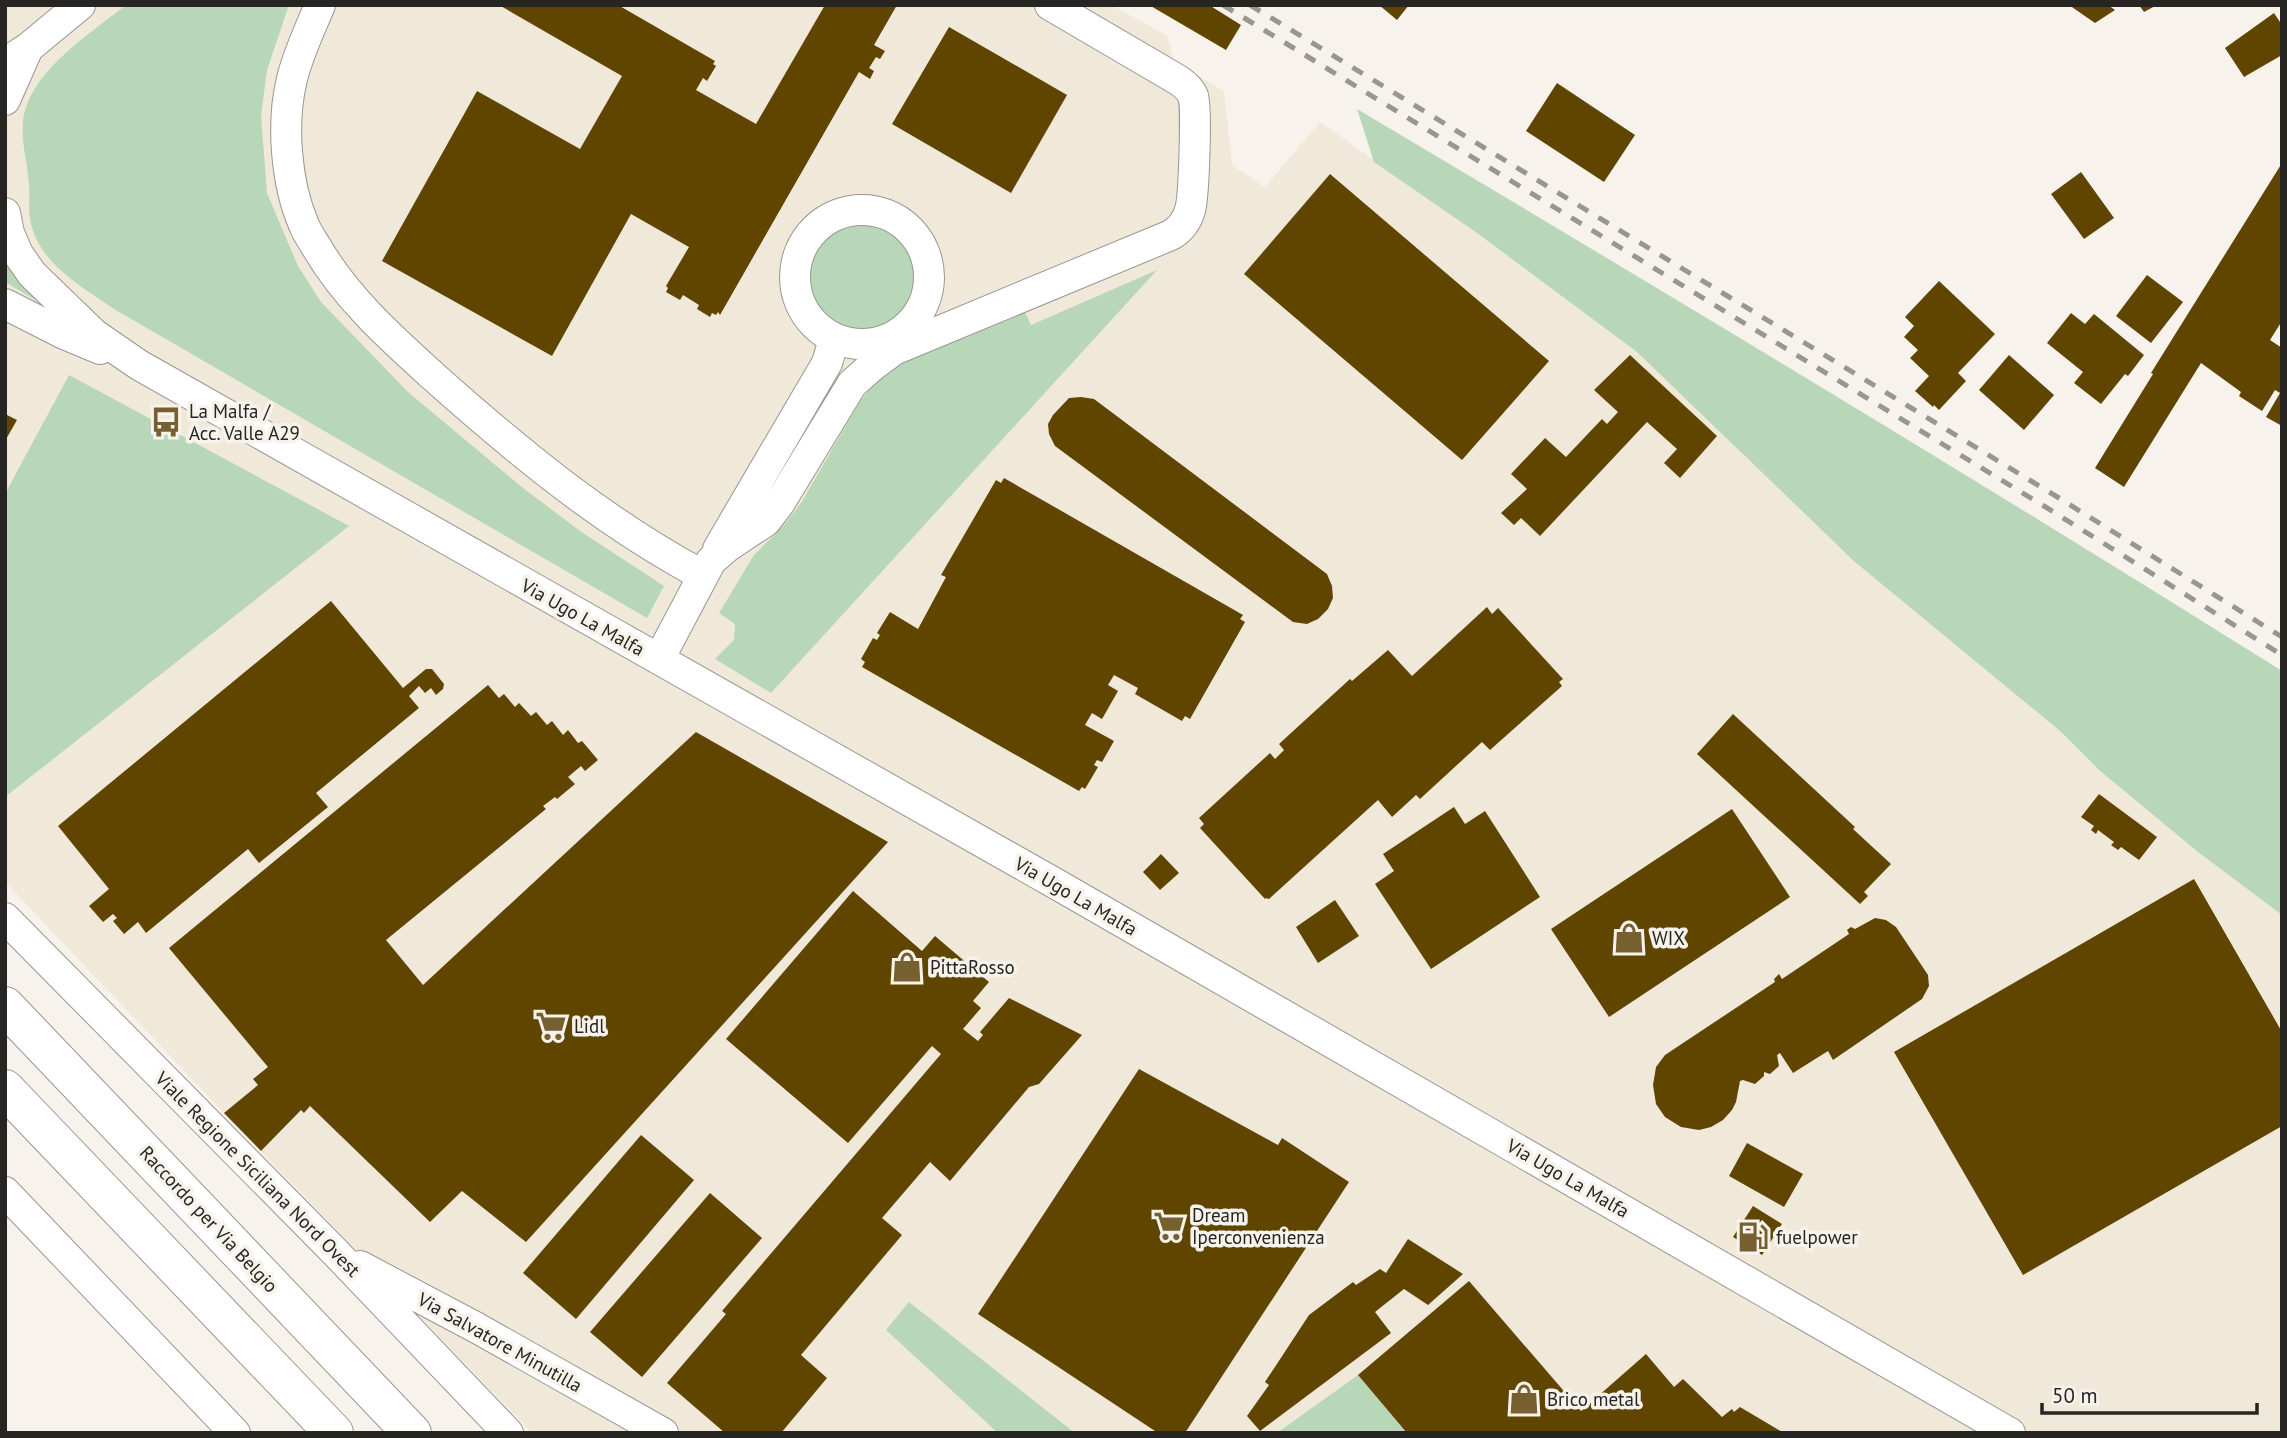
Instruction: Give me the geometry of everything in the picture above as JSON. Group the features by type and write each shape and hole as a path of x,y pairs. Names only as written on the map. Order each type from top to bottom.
{"highway":[{"name":"Raccordo per Via Belgio","path":"5,1006 412,1433"},
{"path":"5,1089 334,1433"}],"street":[{"path":"5,100 17,56 80,5"},
{"path":"320,5 292,80 286,118 287,155 293,188 303,225 322,257 346,291 391,338 524,454 599,512 661,553 707,568"},
{"path":"707,568 727,547 766,521 779,505 852,384 894,350 1171,235 1185,222 1190,211 1193,96 1188,88 1158,68 1050,5"},
{"path":"918,340 932,324 932,292 929,264 922,246 912,232 898,220 881,212 842,212 824,221 809,234 799,252 794,282 803,311 815,326 832,338 851,344 871,344 889,339 905,330 932,292"},
{"name":"Via Ugo La Malfa","path":"5,213 14,243 32,274 94,334 139,365 1058,885 2010,1433"},
{"path":"932,292 942,313 953,319 967,319"},
{"name":"Via Ugo La Malfa","path":"5,304 64,334 139,365"},
{"path":"659,659 707,568 827,363 832,338"},
{"name":"Viale Regione Siciliana Nord Ovest","path":"5,918 336,1253 508,1433"},
{"path":"5,1192 235,1433"},
{"name":"Via Salvatore Minutilla","path":"336,1253 477,1328 663,1433"}],"shaded area":[{"path":"5,5 1112,5 1167,36 1174,61 1224,91 1232,165 1265,187 1320,122 1477,233 1637,352 2059,730 2099,770 2198,852 2282,915 2282,1433 532,1433 5,882"}],"green space":[{"path":"126,5 289,5 267,70 261,116 267,193 298,266 321,302 408,392 523,488 580,531 664,586 647,618 114,309 75,282 51,260 34,234 30,218 23,130 27,104 48,71 63,56"},
{"path":"1357,109 1821,387 2282,671 2282,915 2198,852 2099,770 2059,730 1855,562 1637,352 1477,233 1374,162"},
{"path":"862,220 883,225 901,237 913,255 918,276 913,297 901,315 883,327 862,332 841,327 823,315 811,297 806,276 811,255 823,237 841,225"},
{"path":"5,253 44,305 5,282"},
{"path":"1157,270 771,693 715,659 734,640 735,624 719,613 754,555 784,525 801,503 859,403 891,368 1024,310 1031,325"},
{"path":"69,375 349,526 5,797 5,494"},
{"path":"909,1302 1075,1433 998,1433 886,1330"},
{"path":"1358,1375 1407,1433 1277,1433"}],"building":[{"path":"499,5 618,5 715,61 713,64 716,66 707,81 703,78 696,90 756,124 825,5 897,5 874,45 885,51 880,59 876,57 869,68 874,71 870,79 859,72 720,315 718,312 716,315 712,313 710,317 697,309 699,305 683,295 680,300 666,292 666,286 689,247 631,214 552,356 382,261 477,91 580,149 622,76"},
{"path":"1149,5 1209,5 1241,25 1226,50"},
{"path":"1379,5 1409,5 1397,20"},
{"path":"2069,5 2108,5 2115,10 2095,23"},
{"path":"2139,5 2157,5 2144,12"},
{"path":"2274,13 2282,25 2282,55 2244,77 2225,48"},
{"path":"949,27 1067,95 1011,193 892,124"},
{"path":"1557,83 1635,135 1604,182 1526,131"},
{"path":"2282,163 2282,321 2270,340 2282,348 2282,426 2266,417 2280,393 2275,390 2262,411 2239,396 2241,392 2201,363 2124,487 2095,468"},
{"path":"2081,172 2114,218 2084,239 2051,194"},
{"path":"1330,174 1549,361 1462,460 1244,274"},
{"path":"2147,275 2183,302 2151,343 2116,316"},
{"path":"1939,281 1995,334 1958,373 1966,381 1939,410 1915,391 1929,376 1910,358 1918,350 1904,337 1914,326 1905,317"},
{"path":"2071,313 2085,324 2094,314 2144,355 2101,404 2074,383 2083,372 2047,343"},
{"path":"1630,355 1717,436 1680,478 1664,463 1677,449 1647,422 1540,536 1521,518 1514,525 1501,513 1527,489 1511,474 1545,438 1566,457 1602,419 1607,424 1618,412 1594,390"},
{"path":"2009,355 2054,395 2024,430 1979,390"},
{"path":"1069,398 1094,399 1327,574 1333,598 1328,609 1318,619 1307,624 1293,622 1055,446 1048,424"},
{"path":"5,414 17,420 5,441"},
{"path":"1004,478 1243,615 1240,619 1245,622 1190,719 1185,716 1182,721 1135,694 1138,688 1114,675 1108,685 1118,691 1102,719 1092,713 1085,725 1114,741 1102,762 1097,760 1094,765 1098,767 1085,789 1082,787 1079,791 862,667 865,662 861,659 873,638 877,640 880,635 877,633 890,612 918,629 946,577 941,575 996,480 1001,483"},
{"path":"331,601 403,688 426,669 432,669 444,684 443,689 436,695 431,688 425,693 419,686 409,696 419,708 316,793 328,807 259,863 248,849 146,933 138,922 124,934 113,921 117,918 113,914 103,922 89,906 109,889 58,826"},
{"path":"1487,607 1492,614 1498,608 1563,679 1559,682 1562,686 1490,750 1482,742 1420,799 1416,795 1392,817 1378,800 1269,899 1265,899 1200,828 1204,824 1199,818 1270,753 1275,759 1284,750 1279,744 1350,679 1352,681 1388,650 1412,676"},
{"name":"Lidl","path":"488,685 499,698 504,694 515,707 519,703 531,716 536,712 547,725 552,721 563,735 568,730 578,743 582,741 598,760 585,771 581,766 568,777 575,784 557,799 555,797 543,806 546,809 386,940 423,985 696,732 888,842 526,1242 462,1191 430,1222 310,1106 304,1113 301,1110 261,1151 224,1113 258,1085 253,1079 268,1067 169,948"},
{"path":"1733,714 1891,864 1864,892 1868,896 1860,904 1697,754"},
{"path":"2099,794 2157,837 2139,860 2121,847 2118,850 2111,845 2114,842 2098,830 2096,834 2091,830 2094,826 2081,817"},
{"path":"1454,807 1465,824 1485,811 1540,897 1431,969 1375,884 1394,871 1383,854"},
{"path":"1732,809 1790,897 1609,1017 1551,929"},
{"path":"1161,854 1179,873 1160,890 1143,872"},
{"path":"2194,879 2282,1032 2282,1126 2023,1275 1894,1052"},
{"path":"853,891 922,951 935,936 989,982 973,1001 981,1008 963,1029 978,1041 983,1035 980,1032 1009,998 1082,1035 1039,1084 1029,1087 950,1181 930,1162 882,1218 902,1235 801,1355 827,1378 781,1433 725,1433 667,1383 726,1314 722,1311 941,1054 932,1046 848,1143 726,1039"},
{"path":"1335,900 1359,936 1318,963 1296,927"},
{"path":"1875,918 1886,920 1896,927 1928,975 1929,986 1922,999 1833,1060 1828,1051 1793,1073 1780,1053 1777,1055 1779,1066 1770,1074 1764,1072 1764,1076 1755,1084 1740,1081 1732,1110 1723,1120 1711,1127 1699,1130 1681,1127 1665,1117 1656,1104 1653,1085 1656,1067 1665,1055 1775,982 1774,979 1779,974 1782,979 1849,934 1847,930 1851,927 1855,929"},
{"path":"1139,1069 1278,1145 1282,1138 1349,1182 1185,1433 1158,1433 978,1314"},
{"path":"641,1135 694,1180 576,1319 523,1273"},
{"path":"1747,1143 1803,1174 1784,1207 1729,1176"},
{"path":"710,1193 762,1238 642,1377 590,1332"},
{"path":"1753,1206 1782,1224 1762,1255 1733,1237"},
{"path":"1408,1239 1463,1274 1428,1305 1404,1289 1375,1312 1391,1333 1260,1431 1247,1416 1269,1385 1265,1382 1309,1315 1353,1282 1356,1285 1380,1269 1386,1273"},
{"path":"1469,1281 1581,1411 1646,1354 1674,1387 1683,1379 1722,1417 1732,1409 1734,1412 1740,1407 1784,1433 1407,1433 1358,1375"}],"railway":[{"path":"1223,5 2044,506 2282,655"},
{"path":"1250,5 2282,637"}],"place":[{"name":"La Malfa / Acc. Valle A29","path":"166,422"},
{"name":"WIX","path":"1629,938"},
{"name":"PittaRosso","path":"907,967"},
{"name":"Lidl","path":"551,1026"},
{"name":"Dream Iperconvenienza","path":"1169,1226"},
{"name":"fuelpower","path":"1753,1237"},
{"name":"Brico metal","path":"1524,1399"}]}
